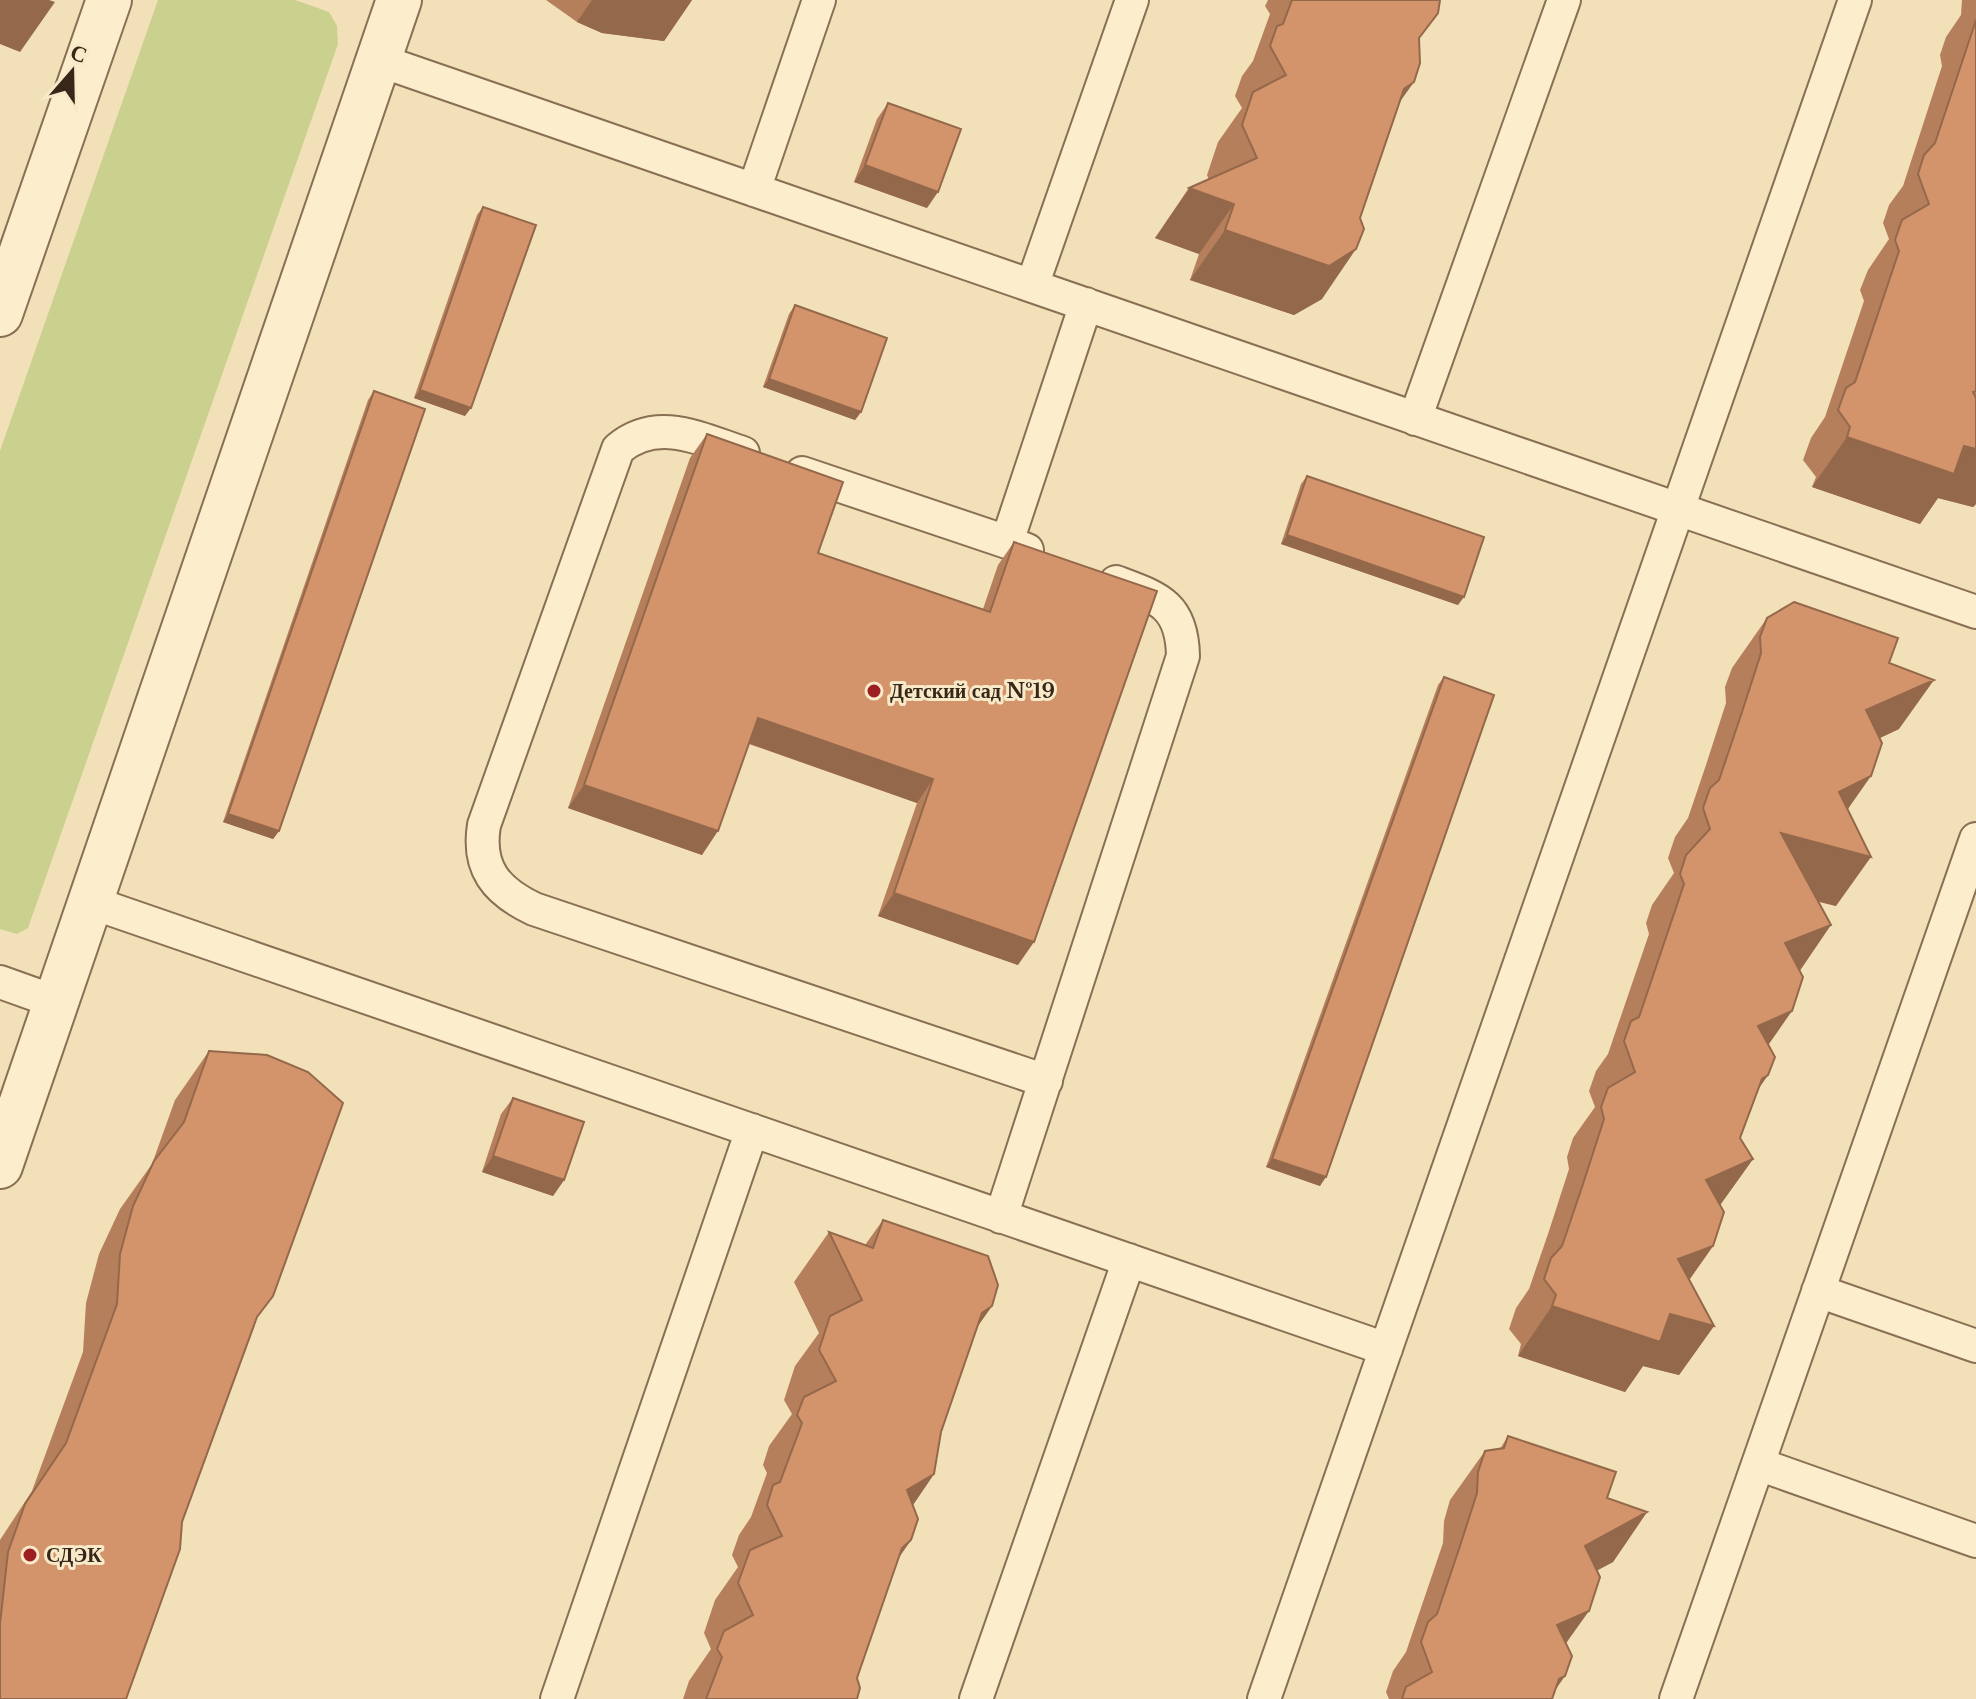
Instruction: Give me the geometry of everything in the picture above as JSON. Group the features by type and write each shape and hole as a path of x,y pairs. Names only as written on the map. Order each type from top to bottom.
{"street":[{"path":"0,314 109,0"},
{"path":"0,1166 399,0"}],"lane":[{"path":"754,190 819,0"},
{"path":"1032,286 1132,0"},
{"path":"1415,419 1564,0"},
{"path":"1264,1699 1855,0"},
{"path":"378,60 1976,612"},
{"path":"1007,542 1086,304"},
{"path":"1046,1081 534,909 499,889 483,857 484,825 611,462 628,440 642,433 687,434 1050,558"},
{"path":"1001,1217 1183,656 1182,635 1174,614 1162,601 1093,573"},
{"path":"1676,1699 1976,839"},
{"path":"90,902 1386,1349"},
{"path":"0,982 56,1002"},
{"path":"557,1699 752,1130"},
{"path":"976,1699 1129,1260"},
{"path":"1818,1291 1976,1346"},
{"path":"1758,1464 1976,1541"}],"green space":[{"path":"158,0 295,0 329,12 337,26 338,44 28,928 17,934 0,929 0,451"}],"building":[{"path":"1292,0 1440,0 1438,13 1419,38 1420,63 1414,82 1404,89 1360,218 1364,229 1356,249 1329,266 1225,230 1234,204 1189,188 1257,158 1242,125 1253,92 1286,75 1270,46"},
{"path":"1976,20 1976,391 1973,392 1976,398 1976,449 1964,446 1954,474 1847,437 1850,427 1838,410 1846,388 1855,382 1899,251 1895,240 1902,220 1929,204 1918,174 1924,155 1935,143"},
{"path":"888,103 961,129 938,192 865,165"},
{"path":"483,207 536,225 471,408 420,390"},
{"path":"795,305 887,338 861,412 769,379"},
{"path":"374,391 425,409 279,831 228,814"},
{"path":"707,434 843,482 818,553 990,612 1014,542 1157,591 1034,942 894,893 933,779 758,718 718,831 584,785"},
{"path":"1307,476 1484,537 1464,597 1287,535"},
{"path":"1794,602 1898,638 1889,663 1934,680 1866,710 1882,743 1871,776 1839,792 1871,857 1781,833 1831,925 1785,943 1803,977 1792,1011 1758,1026 1775,1057 1768,1075 1762,1079 1740,1138 1753,1159 1706,1180 1724,1212 1713,1246 1678,1259 1714,1326 1670,1314 1660,1342 1552,1306 1556,1295 1544,1279 1551,1258 1562,1246 1583,1184 1604,1119 1601,1107 1608,1088 1635,1072 1624,1041 1631,1021 1639,1017 1684,884 1680,874 1686,855 1710,829 1703,808 1710,788 1719,780 1741,715 1761,653 1760,637 1767,618"},
{"path":"1444,677 1494,695 1326,1177 1272,1159"},
{"path":"209,1051 267,1055 308,1072 343,1103 273,1296 257,1317 182,1522 180,1549 126,1699 0,1699 0,1624 8,1552 25,1504 66,1443 117,1304 120,1254 133,1206 154,1161 184,1122"},
{"path":"513,1098 584,1122 564,1180 493,1156"},
{"path":"883,1220 988,1256 998,1285 992,1306 982,1313 941,1432 934,1474 907,1490 918,1519 911,1540 902,1548 857,1678 860,1688 857,1699 706,1699 722,1657 717,1649 724,1631 753,1615 738,1583 750,1550 782,1536 767,1505 773,1485 780,1482 802,1423 797,1415 804,1397 836,1381 819,1350 830,1316 862,1300 829,1232 873,1248"},
{"path":"1508,1436 1616,1472 1607,1498 1647,1512 1585,1546 1600,1577 1589,1611 1557,1625 1572,1656 1552,1699 1402,1699 1406,1687 1432,1672 1421,1642 1428,1622 1437,1614 1459,1549 1477,1493 1478,1472 1485,1451 1504,1448"}],"place":[{"name":"Детский сад №19","path":"874,691"},
{"name":"СДЭК","path":"30,1555"}]}
